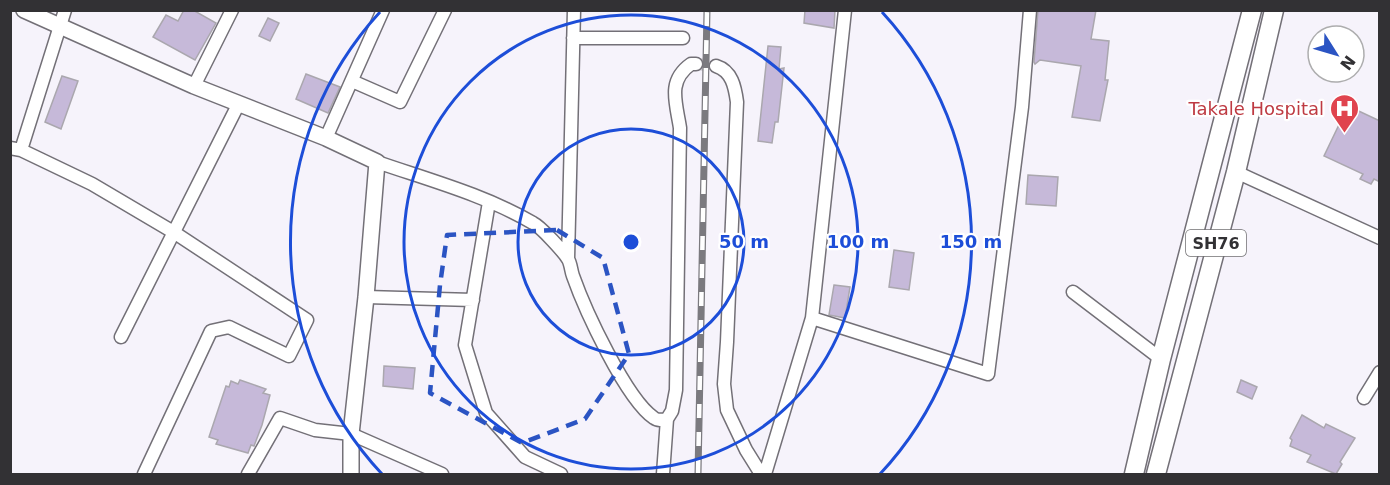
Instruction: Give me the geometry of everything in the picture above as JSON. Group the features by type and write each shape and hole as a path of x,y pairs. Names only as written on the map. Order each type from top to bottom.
{"main road":[{"name":"SH76","path":"1134,474 1161,359 1252,10"},
{"name":"SH76","path":"1156,474 1183,365 1236,172 1274,10"}],"street":[{"path":"24,10 194,86 326,138 377,162 489,202 536,224 568,259"},
{"path":"65,10 16,149 92,184 175,233 307,320 289,356 229,327 211,332 144,474"},
{"path":"194,86 232,10"},
{"path":"326,138 383,10"},
{"path":"352,81 400,102 445,10"},
{"path":"574,10 568,259 589,314 612,360 642,405 653,417 659,420 667,419"},
{"path":"763,474 812,318 845,10"},
{"path":"812,318 988,374 1022,107 1030,10"},
{"path":"573,38 683,38"},
{"path":"663,474 667,419 672,411 676,390 680,128 675,97 676,79 681,71 691,64 696,64"},
{"path":"716,66 728,72 735,86 737,102 724,384 727,410 741,440 763,474"},
{"path":"122,337 239,103"},
{"path":"351,474 351,434 366,297 377,162"},
{"path":"1236,172 1380,238"},
{"path":"489,202 465,345 486,414 525,457 561,474"},
{"path":"1073,292 1161,359"},
{"path":"366,297 473,300"},
{"path":"1364,398 1380,372"},
{"path":"248,474 280,418 315,430 351,434 442,474"}],"highlighted area":[{"path":"557,230 603,258 629,354 585,419 522,443 430,393 447,235"}],"building":[{"path":"184,10 193,10 216,23 195,60 153,37 166,15 178,21"},
{"path":"805,10 835,10 834,28 804,23"},
{"path":"1038,10 1096,10 1091,39 1109,41 1105,80 1108,80 1100,121 1072,117 1081,66 1040,60 1035,64"},
{"path":"268,18 279,23 270,41 259,36"},
{"path":"768,46 781,47 779,69 784,68 778,122 775,122 772,143 758,141"},
{"path":"306,74 340,87 328,113 296,99"},
{"path":"62,76 78,81 61,129 45,122"},
{"path":"1348,106 1380,121 1380,182 1374,179 1371,184 1360,179 1363,174 1324,156"},
{"path":"1028,175 1058,177 1056,206 1026,204"},
{"path":"894,250 914,253 909,290 889,287"},
{"path":"834,285 850,287 845,318 829,315"},
{"path":"384,366 415,368 413,389 383,386"},
{"path":"240,380 266,389 263,393 270,395 262,425 254,446 251,445 248,453 216,444 218,440 209,437 226,386 229,387 231,381 238,384"},
{"path":"1241,380 1257,387 1252,399 1237,392"},
{"path":"1302,415 1324,428 1326,424 1355,438 1340,462 1342,464 1336,474 1307,462 1311,455 1290,446 1292,440 1290,438"}],"tunnel":[{"path":"696,64 716,66"}],"railway":[{"path":"698,474 707,10"}],"place":[{"name":"Takale Hospital","path":"1345,134"}]}
